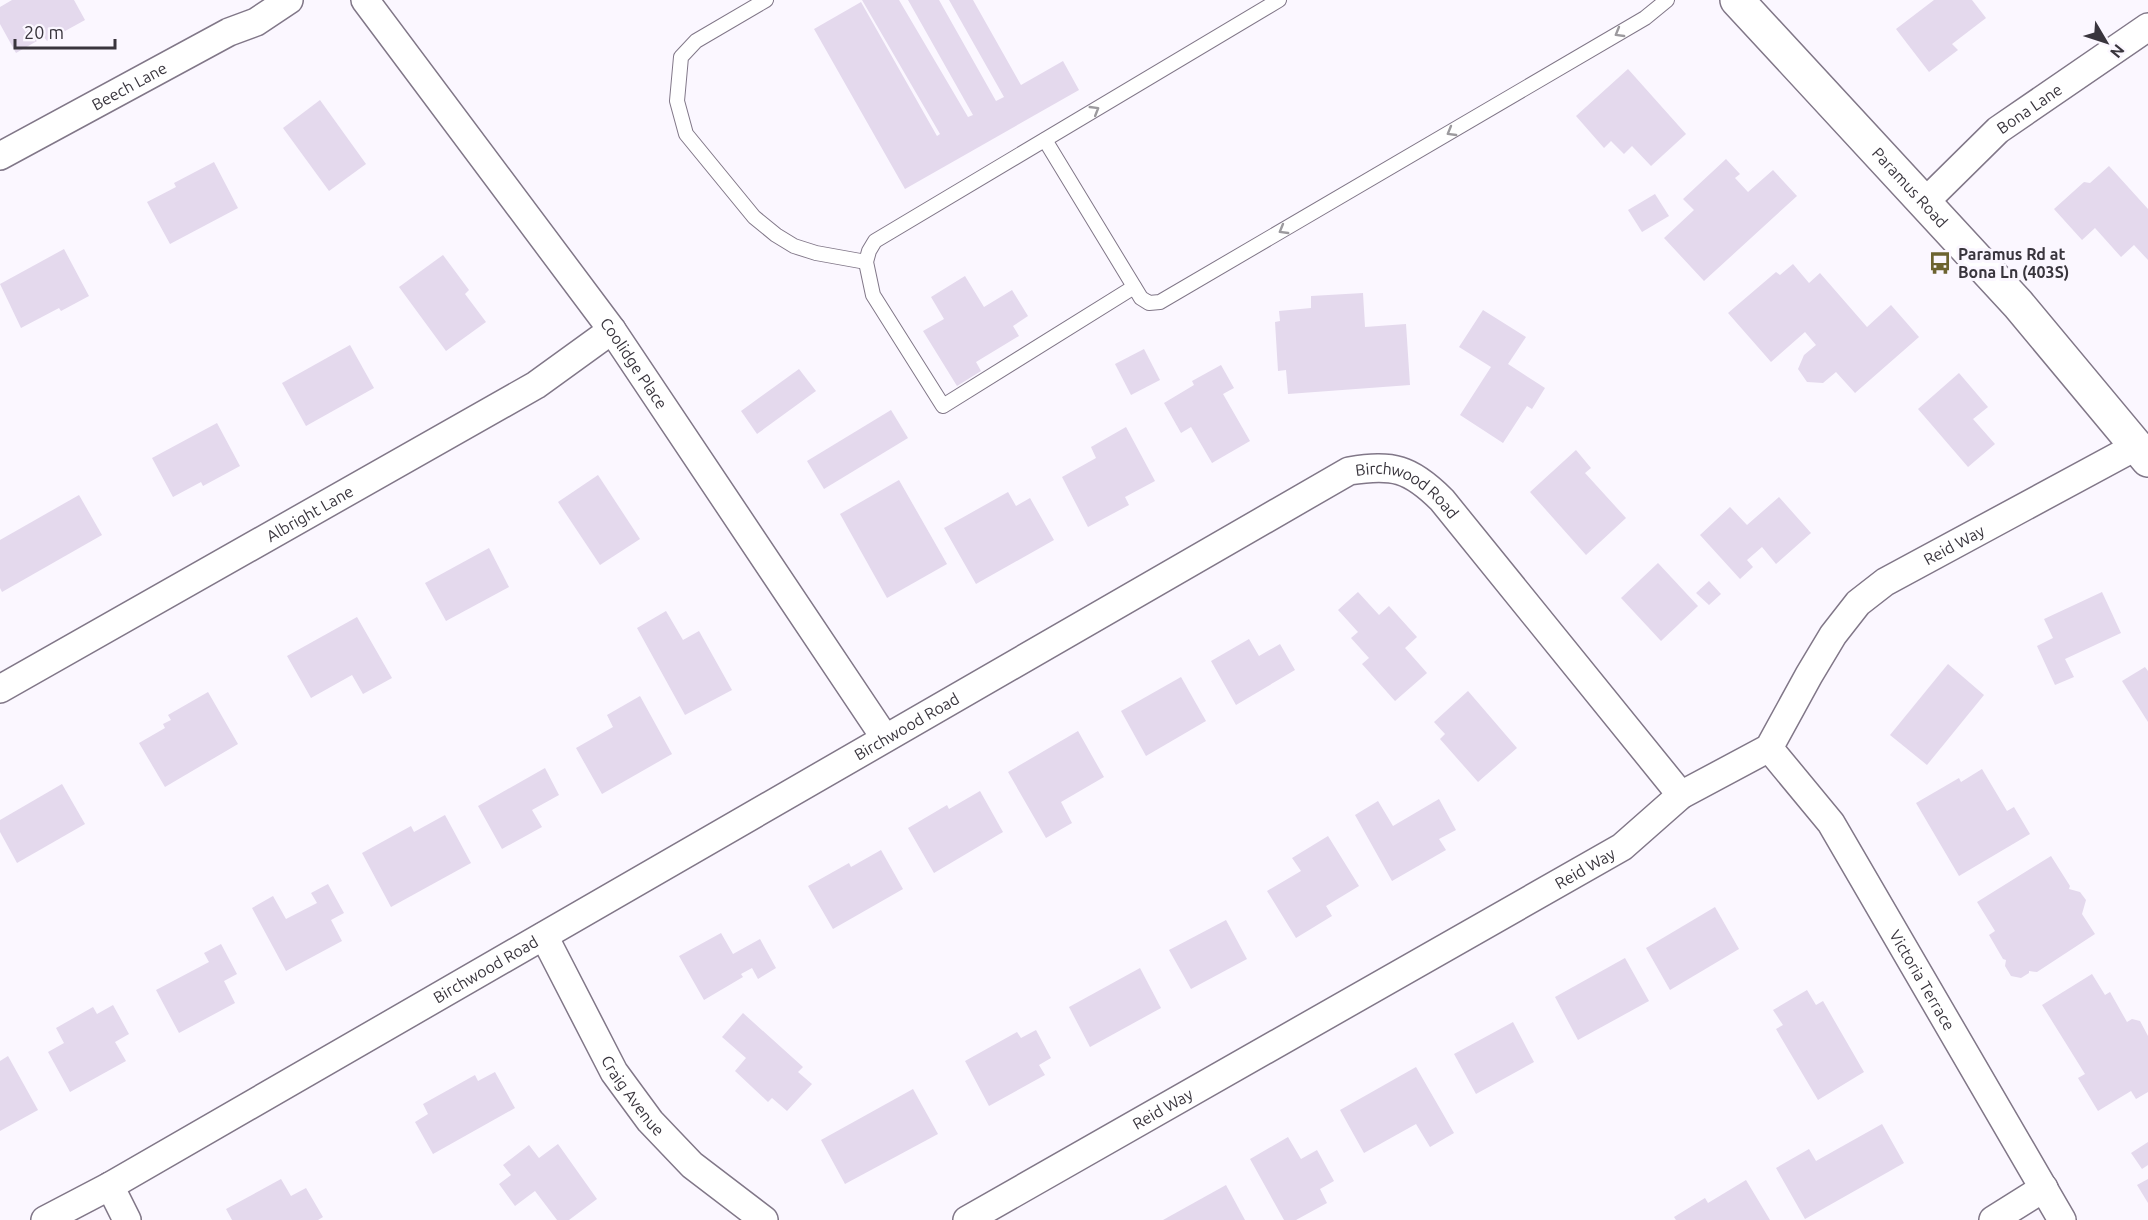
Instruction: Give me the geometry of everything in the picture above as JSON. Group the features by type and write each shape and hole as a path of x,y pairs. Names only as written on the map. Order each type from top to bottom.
{"main road":[{"name":"Paramus Road","path":"1737,0 2018,304 2142,453"}],"street":[{"name":"Beech Lane","path":"0,156 229,32 256,21 289,0"},
{"name":"Coolidge Place","path":"365,0 612,330 885,738"},
{"name":"Bona Lane","path":"1924,203 1998,130 2148,27"},
{"name":"Albright Lane","path":"0,689 536,385 612,330"},
{"name":"Reid Way","path":"967,1220 1622,847 1681,795 1769,748 1827,645 1858,603 1885,582 2142,453"},
{"name":"Birchwood Road","path":"45,1220 110,1186 1349,471 1377,466 1401,470 1425,483 1442,500 1681,795"},
{"name":"Victoria Terrace","path":"1769,748 1831,823 2062,1220"},
{"name":"Craig Avenue","path":"544,936 614,1072 650,1121 692,1165 764,1220"},
{"path":"110,1186 127,1220"},
{"path":"1993,1220 2044,1188"}],"lane":[{"path":"766,0 696,41 681,57 677,101 686,134 754,217 776,235 794,246 816,253 866,262"},
{"path":"1134,287 943,406 873,295 866,262 875,241 1279,0"},
{"path":"1045,140 1141,298 1149,303 1160,302 1645,18 1667,0"}],"building":[{"path":"12,0 74,0 85,20 47,41 44,37 16,53 0,24 0,7"},
{"path":"862,0 899,0 968,117 973,115 908,0 939,0 996,101 1004,97 949,0 973,0 1021,85 1063,61 1079,90 905,189 814,29 861,2 937,136 940,134"},
{"path":"1934,0 1972,0 1986,18 1952,44 1958,50 1929,72 1896,29"},
{"path":"1628,69 1686,134 1651,166 1632,146 1624,154 1611,141 1604,148 1576,116"},
{"path":"320,100 366,164 329,191 283,128"},
{"path":"1726,159 1740,174 1735,178 1748,192 1773,170 1797,196 1704,281 1664,238 1694,210 1683,199"},
{"path":"214,162 238,208 170,244 147,202 176,187 174,183"},
{"path":"2109,166 2148,209 2148,260 2134,245 2121,257 2095,228 2082,240 2054,209 2084,182 2090,183"},
{"path":"1655,194 1669,216 1642,232 1628,210"},
{"path":"64,249 89,296 61,311 59,308 21,328 0,284"},
{"path":"443,255 469,290 465,294 486,322 446,351 399,287"},
{"path":"1793,264 1809,283 1820,273 1867,327 1891,305 1919,337 1855,393 1836,372 1823,383 1807,382 1798,369 1804,355 1816,345 1805,332 1771,362 1728,313 1776,272 1780,275"},
{"path":"965,276 984,307 1012,290 1028,316 1013,326 1019,336 976,362 981,371 957,386 923,331 944,319 931,297"},
{"path":"1363,293 1365,327 1406,324 1410,385 1288,394 1286,370 1278,371 1275,322 1280,321 1279,311 1311,308 1311,296"},
{"path":"1483,310 1526,337 1508,364 1545,388 1532,409 1527,406 1503,443 1460,415 1491,367 1459,347"},
{"path":"350,345 374,388 306,426 282,383"},
{"path":"1144,349 1160,380 1131,395 1115,364"},
{"path":"1221,365 1234,388 1223,394 1250,441 1212,463 1191,427 1181,433 1164,403 1194,385 1192,381"},
{"path":"799,369 816,391 757,434 741,411"},
{"path":"1959,373 1988,407 1973,419 1995,444 1968,467 1918,409"},
{"path":"891,410 908,438 824,489 807,461"},
{"path":"217,423 240,466 203,486 201,482 173,497 152,458"},
{"path":"1126,427 1155,481 1125,497 1129,505 1088,527 1062,477 1096,458 1091,447"},
{"path":"1576,450 1591,468 1585,473 1626,518 1586,555 1530,492"},
{"path":"598,475 640,539 600,565 558,502"},
{"path":"899,480 947,564 887,598 840,514"},
{"path":"1008,492 1016,506 1030,498 1054,540 976,584 944,528"},
{"path":"79,495 102,535 2,592 0,588 0,540"},
{"path":"1779,497 1811,533 1776,564 1762,547 1747,560 1753,567 1740,579 1700,535 1730,507 1747,525"},
{"path":"489,548 509,587 446,621 425,583"},
{"path":"1658,563 1698,606 1661,641 1621,598"},
{"path":"1709,581 1721,594 1709,605 1696,593"},
{"path":"1358,592 1379,615 1389,606 1417,637 1405,648 1427,673 1395,701 1362,664 1369,658 1351,638 1358,632 1338,610"},
{"path":"2102,592 2121,633 2065,659 2074,677 2055,685 2037,646 2053,638 2044,619"},
{"path":"666,611 683,640 699,631 732,690 685,715 637,628"},
{"path":"357,617 392,678 363,694 352,675 311,698 287,656"},
{"path":"1249,639 1259,656 1280,644 1295,670 1236,705 1211,661"},
{"path":"1948,664 1984,695 1927,765 1890,735"},
{"path":"2145,667 2148,671 2148,722 2122,681"},
{"path":"1181,677 1206,721 1146,756 1121,711"},
{"path":"1468,691 1517,748 1478,782 1440,739 1445,734 1434,722"},
{"path":"208,692 238,744 165,787 139,743 165,728 163,724 171,720 168,715"},
{"path":"640,696 672,754 602,794 576,748 613,727 607,715"},
{"path":"1078,731 1104,777 1061,802 1072,823 1046,838 1008,772"},
{"path":"545,768 559,795 532,810 542,827 502,849 478,806"},
{"path":"1982,769 2007,811 2014,807 2030,834 1959,876 1916,803 1959,778 1961,782"},
{"path":"62,784 85,824 17,863 0,832 0,820"},
{"path":"980,791 1003,832 934,873 908,828 947,805 949,809"},
{"path":"1439,799 1456,830 1439,839 1446,850 1392,881 1355,815 1378,801 1393,826"},
{"path":"445,815 471,863 391,907 362,853 411,826 414,832"},
{"path":"1328,836 1359,886 1326,906 1332,916 1296,938 1267,891 1301,871 1292,858"},
{"path":"881,850 903,889 833,929 808,886 849,863 851,867"},
{"path":"2051,856 2070,886 2069,889 2080,892 2086,900 2082,914 2095,934 2037,972 2029,971 2021,978 2011,976 2005,966 2006,960 2003,959 1989,935 1995,931 1977,902"},
{"path":"328,884 344,913 331,920 342,941 286,971 252,908 273,896 286,919 317,903 311,893"},
{"path":"1715,907 1739,949 1670,990 1646,948"},
{"path":"1226,920 1247,959 1191,989 1169,950"},
{"path":"721,933 733,954 760,939 776,968 758,979 752,968 741,974 743,977 704,1000 679,956"},
{"path":"221,944 237,974 224,981 235,1003 179,1033 156,990 209,962 204,953"},
{"path":"1625,958 1649,1001 1578,1040 1555,997"},
{"path":"1140,968 1161,1008 1090,1047 1069,1007"},
{"path":"2092,974 2105,995 2110,992 2127,1022 2132,1019 2140,1021 2148,1036 2148,1092 2136,1099 2131,1091 2098,1111 2078,1078 2085,1074 2042,1005"},
{"path":"1807,990 1816,1005 1823,1001 1864,1072 1818,1100 1776,1029 1783,1025 1773,1010"},
{"path":"113,1005 129,1034 115,1042 126,1061 70,1092 48,1052 64,1043 56,1028 93,1007 97,1014"},
{"path":"743,1013 803,1067 798,1072 812,1084 787,1111 772,1098 768,1102 735,1071 746,1058 722,1037"},
{"path":"1513,1022 1534,1062 1476,1094 1454,1054"},
{"path":"1036,1030 1051,1058 1039,1065 1045,1075 989,1106 965,1061 1017,1032 1021,1038"},
{"path":"8,1056 38,1110 0,1131 0,1061"},
{"path":"1416,1067 1454,1133 1430,1147 1416,1124 1364,1153 1340,1110"},
{"path":"495,1072 515,1108 433,1154 415,1122 428,1114 423,1104 475,1075 478,1081"},
{"path":"913,1089 938,1134 845,1184 821,1140"},
{"path":"1882,1124 1904,1163 1805,1219 1776,1168 1809,1149 1816,1161"},
{"path":"1288,1137 1301,1159 1317,1150 1334,1181 1320,1189 1327,1203 1296,1220 1284,1220 1250,1159"},
{"path":"2148,1142 2148,1165 2142,1169 2131,1153"},
{"path":"558,1144 597,1199 569,1220 557,1220 535,1191 515,1206 499,1184 511,1175 503,1165 529,1145 539,1158"},
{"path":"281,1179 291,1196 306,1188 323,1217 318,1220 232,1220 226,1209"},
{"path":"2148,1179 2148,1203 2137,1185"},
{"path":"1746,1180 1770,1220 1676,1220 1674,1217 1705,1198 1708,1203"},
{"path":"1226,1185 1245,1220 1163,1220"}],"place":[{"name":"Paramus Rd at Bona Ln (403S)","path":"1940,263"}]}
